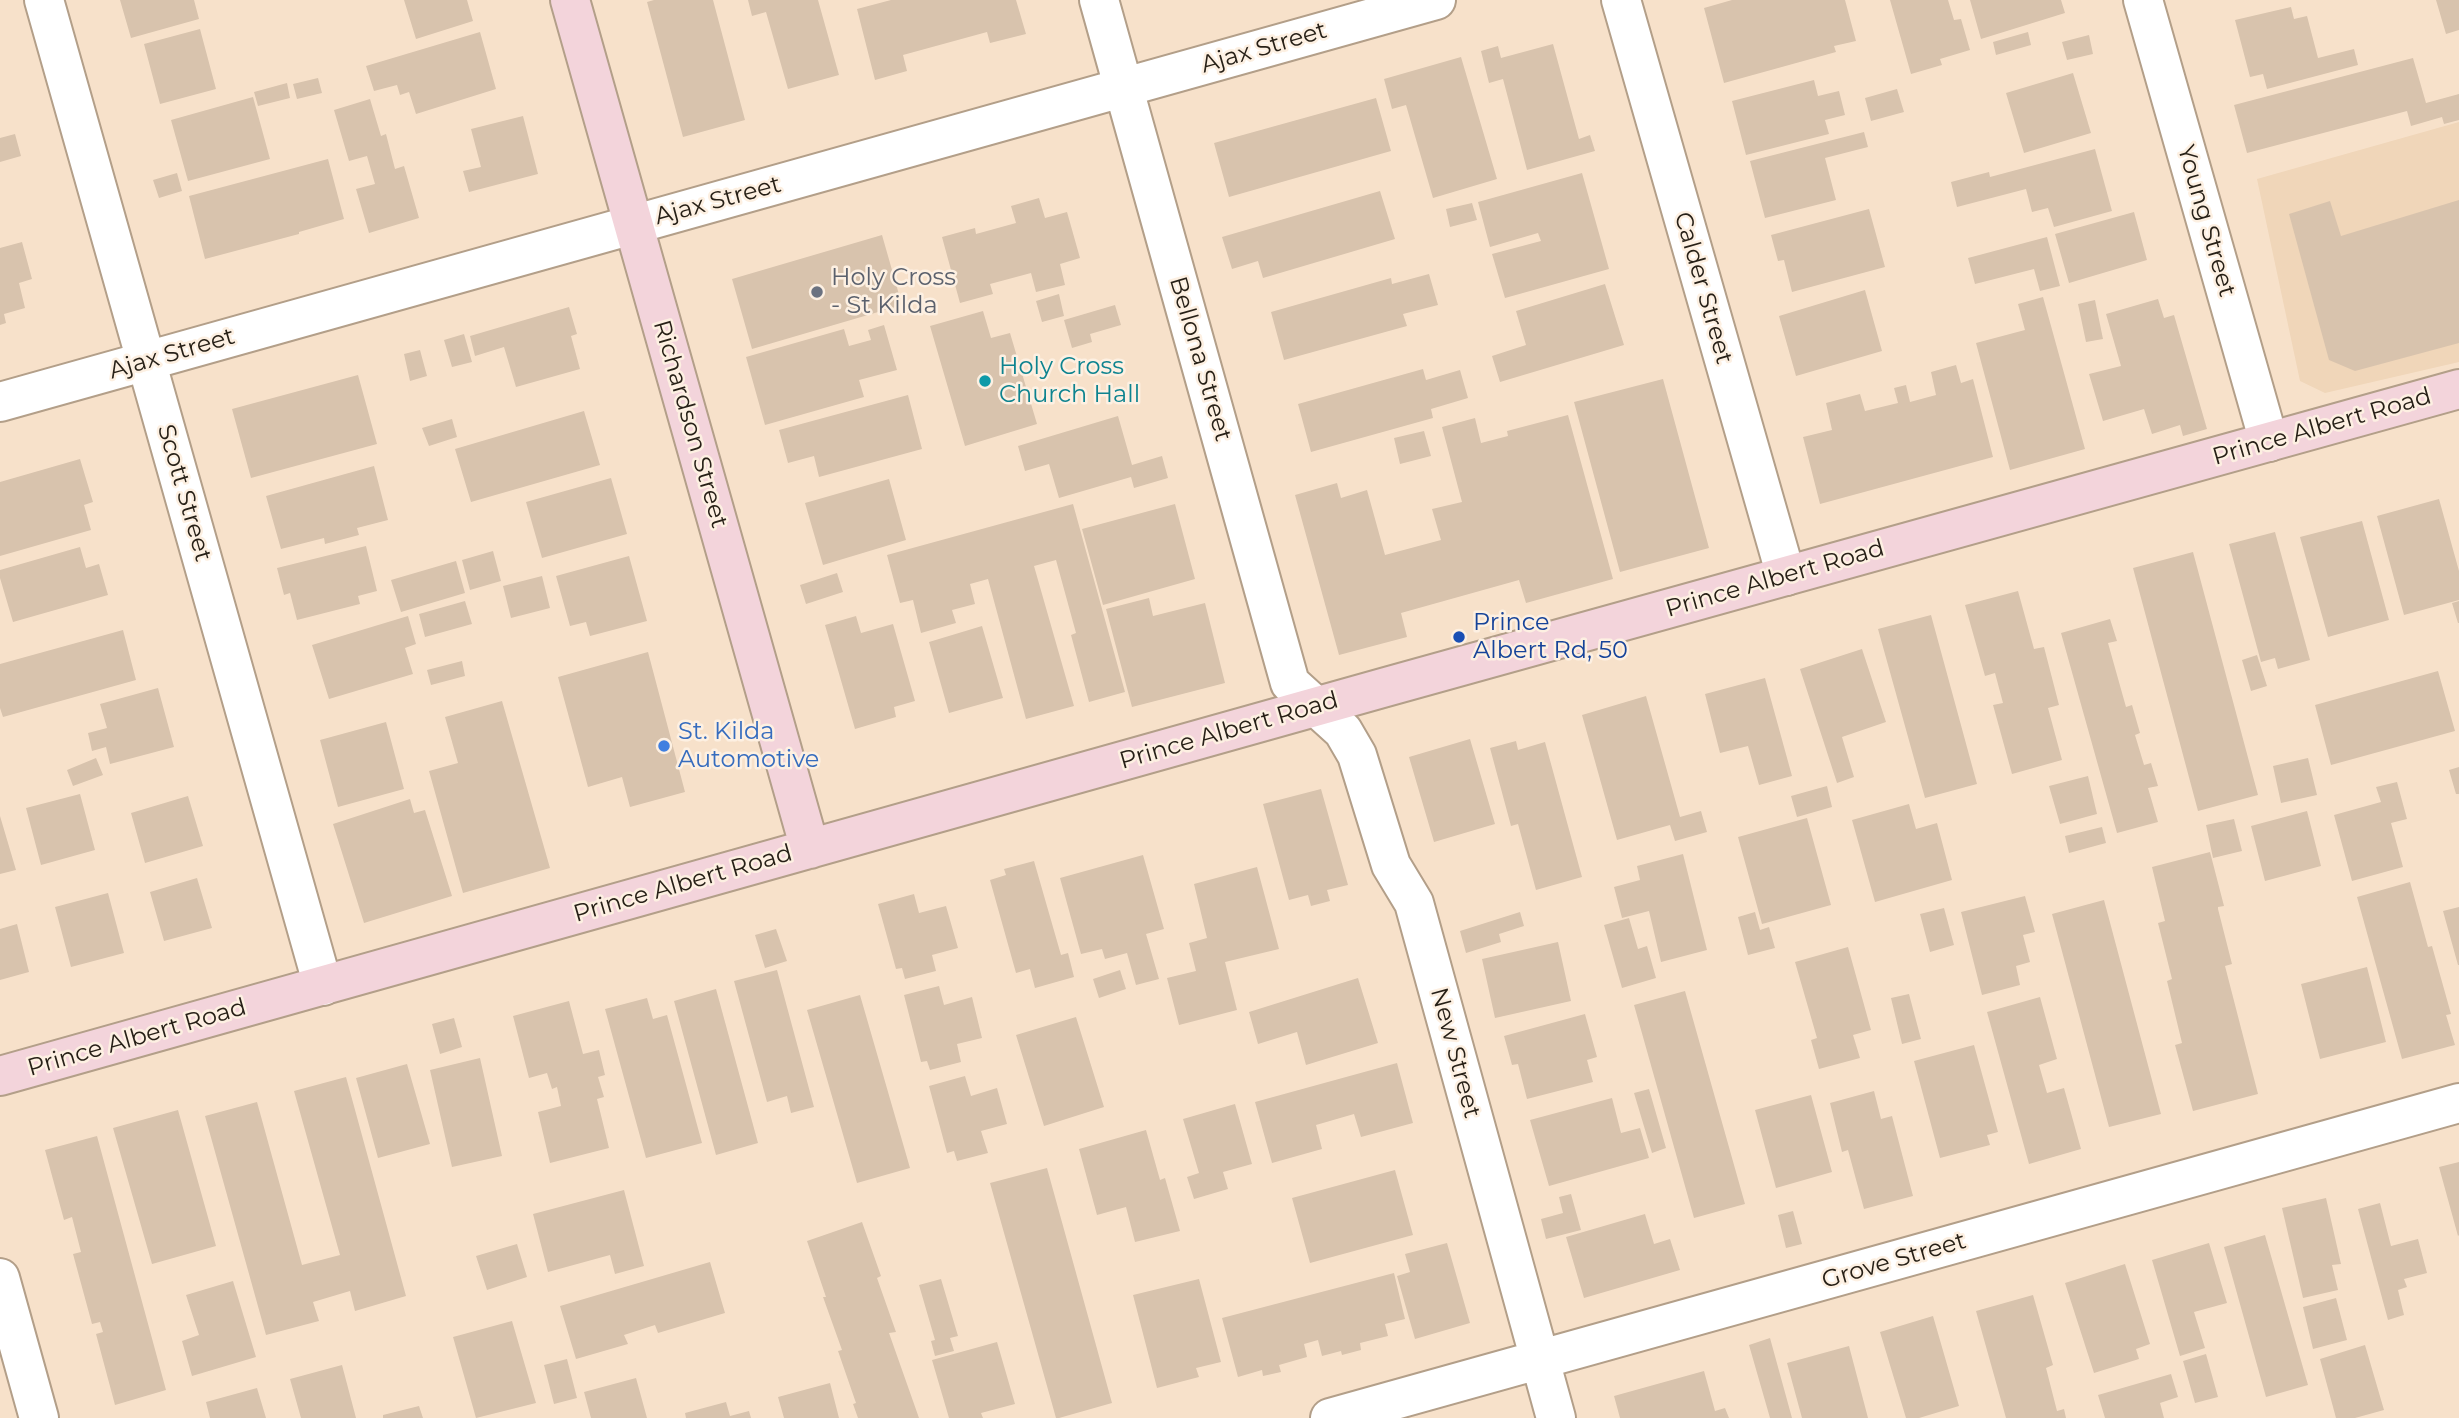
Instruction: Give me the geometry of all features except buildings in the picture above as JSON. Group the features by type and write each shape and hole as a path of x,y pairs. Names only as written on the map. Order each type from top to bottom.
{"street":[{"name":"Scott Street","path":"44,0 323,986"},
{"name":"Richardson Street","path":"570,0 810,849"},
{"name":"Bellona Street","path":"1099,0 1290,683 1317,707"},
{"name":"Ajax Street","path":"0,402 1436,0"},
{"name":"Calder Street","path":"1621,0 1786,576"},
{"name":"Young Street","path":"2143,0 2269,442"},
{"name":"Prince Albert Road","path":"0,1076 2459,389"},
{"name":"New Street","path":"1317,707 1343,731 1357,755 1391,865 1414,903 1556,1418"},
{"name":"Grove Street","path":"1330,1418 2459,1103"},
{"path":"0,1278 39,1418"}],"shaded area":[{"path":"2459,122 2459,362 2325,393 2300,381 2257,179"}],"place":[{"name":"Holy Cross - St Kilda","path":"817,292"},
{"name":"Holy Cross Church Hall","path":"985,381"},
{"name":"Prince Albert Rd, 50","path":"1459,637"},
{"name":"St. Kilda Automotive","path":"664,746"}]}
